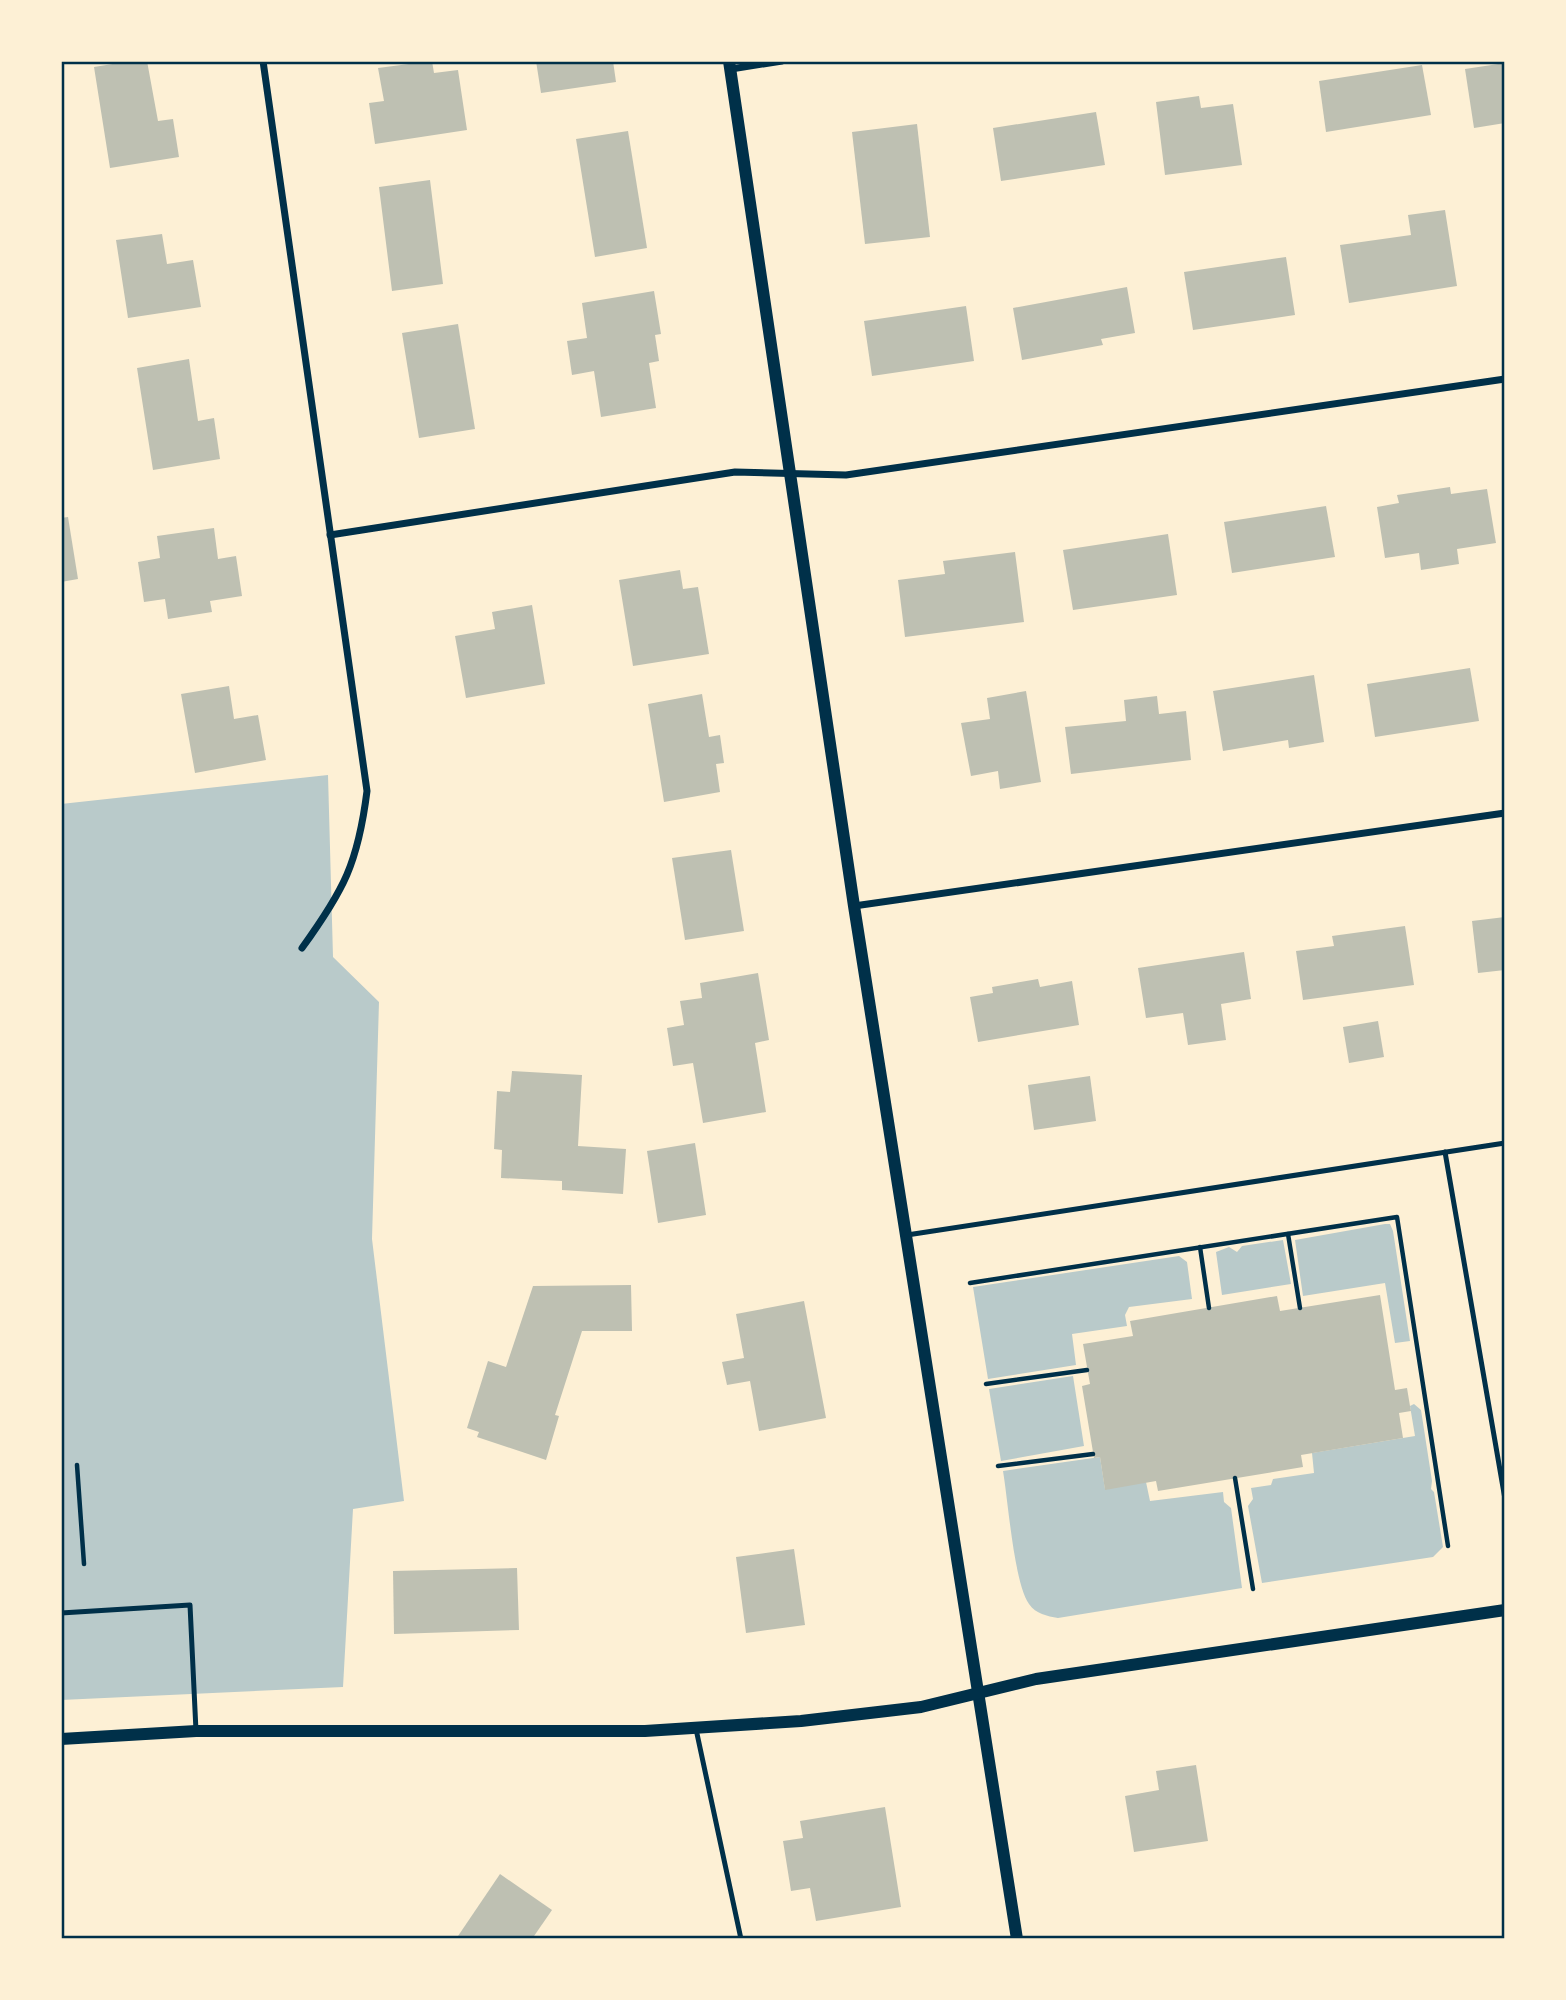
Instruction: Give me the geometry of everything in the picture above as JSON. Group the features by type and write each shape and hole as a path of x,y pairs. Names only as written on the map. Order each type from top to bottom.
{"street":[{"path":"263,61 367,791 361,834 349,877 302,948"},
{"path":"782,61 730,65 854,906 1017,1939"},
{"path":"330,535 735,472 846,475 1505,379"},
{"path":"854,906 1505,813"},
{"path":"61,1739 196,1731 696,1729 801,1721 921,1707 1036,1679 1505,1610"}],"lane":[{"path":"907,1235 1505,1143"},
{"path":"1445,1152 1505,1499"},
{"path":"61,1612 190,1605 196,1731"},
{"path":"696,1729 741,1939"}],"path":[{"path":"970,1283 1396,1217 1448,1546"},
{"path":"1288,1234 1300,1308"},
{"path":"1200,1247 1209,1308"},
{"path":"986,1384 1087,1370"},
{"path":"998,1466 1093,1454"},
{"path":"77,1465 84,1564"},
{"path":"1235,1478 1253,1589"}],"shaded area":[{"path":"328,775 333,957 379,1002 372,1239 404,1501 353,1509 343,1687 61,1700 61,804"},
{"path":"1390,1224 1393,1231 1410,1341 1395,1343 1385,1283 1303,1296 1295,1240"},
{"path":"1283,1240 1291,1284 1222,1295 1216,1252 1229,1247 1237,1252 1242,1246"},
{"path":"1179,1256 1187,1262 1192,1299 1129,1307 1125,1315 1127,1326 1072,1334 1076,1365 988,1379 973,1287"},
{"path":"1073,1376 1084,1446 1001,1461 989,1389"},
{"path":"1414,1404 1421,1410 1431,1489 1434,1492 1443,1547 1433,1557 1262,1583 1248,1506 1253,1499 1251,1488 1271,1485 1273,1479 1314,1473 1312,1453 1415,1436 1410,1406"},
{"path":"1100,1457 1105,1489 1146,1482 1150,1501 1223,1492 1224,1502 1231,1508 1242,1588 1058,1618 1035,1610 1029,1604 1019,1578 1003,1471"}],"building":[{"path":"147,61 158,121 173,119 179,157 110,168 94,67"},
{"path":"432,61 434,73 458,70 467,130 375,144 369,103 384,101 378,68"},
{"path":"536,61 613,61 616,82 541,93"},
{"path":"1505,63 1505,123 1474,128 1465,69"},
{"path":"1422,65 1431,115 1326,132 1319,81"},
{"path":"1199,96 1201,108 1233,104 1242,165 1165,175 1156,102"},
{"path":"1096,112 1105,165 1001,181 993,128"},
{"path":"917,124 930,237 865,244 852,132"},
{"path":"628,131 647,248 595,257 576,139"},
{"path":"430,180 443,284 392,291 379,187"},
{"path":"1445,210 1457,286 1349,303 1340,245 1411,235 1408,215"},
{"path":"162,234 167,264 193,260 201,307 128,318 116,240"},
{"path":"1286,257 1295,315 1193,330 1184,272"},
{"path":"1127,287 1135,333 1101,339 1103,345 1022,360 1013,308"},
{"path":"654,291 661,334 655,335 659,361 649,363 656,408 601,417 594,371 572,375 567,341 587,338 582,303"},
{"path":"966,306 974,361 872,376 864,321"},
{"path":"458,324 475,429 419,438 402,333"},
{"path":"189,359 198,421 214,418 220,459 153,470 137,368"},
{"path":"1450,487 1451,494 1487,489 1496,543 1457,549 1459,564 1421,570 1419,553 1385,558 1377,507 1399,503 1397,495"},
{"path":"1326,506 1335,557 1232,573 1224,522"},
{"path":"68,517 78,579 61,582 61,518"},
{"path":"214,528 218,559 236,556 242,596 210,601 212,612 168,619 165,599 144,602 138,562 160,558 157,536"},
{"path":"1168,534 1177,595 1073,610 1063,550"},
{"path":"1015,552 1024,622 905,637 898,580 945,574 943,561"},
{"path":"680,570 683,589 698,587 709,654 633,666 619,580"},
{"path":"532,605 545,684 466,698 455,636 495,629 492,612"},
{"path":"1470,668 1479,721 1375,737 1367,684"},
{"path":"1314,675 1324,742 1289,748 1288,740 1223,751 1213,691"},
{"path":"229,686 234,719 258,715 266,760 195,773 181,694"},
{"path":"1026,691 1041,782 1000,789 998,771 971,776 961,723 990,719 987,698"},
{"path":"702,694 709,737 720,735 724,763 716,764 720,792 664,802 648,704"},
{"path":"1157,696 1159,714 1186,711 1191,760 1071,774 1065,727 1126,721 1124,700"},
{"path":"731,850 744,931 685,940 672,858"},
{"path":"1505,917 1505,970 1478,973 1472,921"},
{"path":"1405,926 1414,985 1303,1000 1296,951 1334,946 1332,936"},
{"path":"1244,952 1251,999 1221,1004 1226,1040 1188,1045 1183,1013 1146,1018 1138,968"},
{"path":"758,973 769,1040 755,1043 766,1112 703,1123 693,1063 673,1066 667,1028 684,1025 680,1001 702,998 700,983"},
{"path":"1038,979 1040,987 1072,981 1079,1025 978,1042 970,997 993,993 992,987"},
{"path":"1378,1021 1384,1057 1349,1063 1343,1027"},
{"path":"512,1071 582,1075 578,1146 626,1149 623,1194 562,1190 562,1181 501,1178 502,1150 494,1149 497,1091 510,1092"},
{"path":"1090,1076 1096,1121 1034,1130 1028,1085"},
{"path":"695,1143 706,1215 658,1223 647,1151"},
{"path":"631,1285 632,1331 582,1331 555,1415 559,1416 546,1460 477,1437 479,1432 467,1428 488,1361 506,1367 533,1286"},
{"path":"1380,1295 1395,1390 1407,1388 1411,1411 1399,1413 1403,1438 1301,1455 1303,1467 1158,1491 1156,1481 1105,1490 1100,1457 1094,1458 1082,1386 1090,1384 1083,1344 1133,1336 1130,1321 1277,1296 1280,1311"},
{"path":"804,1301 826,1418 759,1431 750,1381 727,1385 722,1362 744,1358 736,1314"},
{"path":"794,1549 805,1625 746,1633 736,1557"},
{"path":"517,1568 519,1630 394,1634 393,1571"},
{"path":"1196,1765 1208,1841 1134,1852 1125,1796 1159,1790 1156,1771"},
{"path":"885,1807 901,1907 816,1921 810,1888 791,1891 783,1841 803,1838 800,1821"},
{"path":"500,1874 552,1910 532,1939 456,1939"}]}
